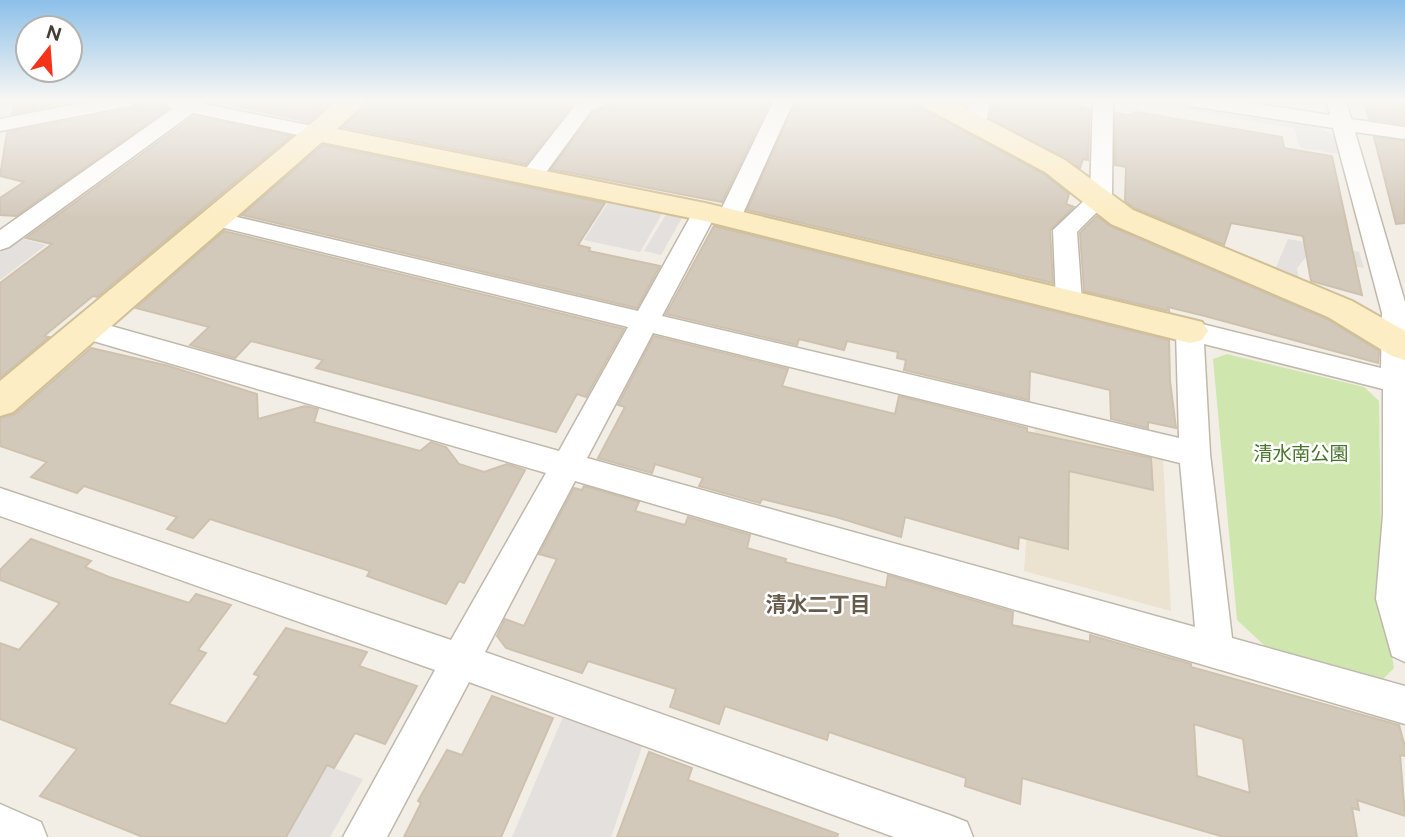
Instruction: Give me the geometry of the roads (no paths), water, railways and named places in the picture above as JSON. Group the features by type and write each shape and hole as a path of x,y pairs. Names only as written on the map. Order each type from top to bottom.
{"street":[{"path":"4,235 142,139"},
{"path":"0,402 309,139"},
{"path":"351,139 717,216 1396,382"},
{"path":"531,177 560,139"},
{"path":"364,837 645,322 717,216 761,139"},
{"path":"1017,139 1101,197 1122,217 1340,309 1399,344"},
{"path":"1069,302 1065,230 1101,197 1102,139"},
{"path":"1349,139 1395,313 1399,344 1396,382 1402,516 1394,599 1405,644"},
{"path":"216,219 1195,454"},
{"path":"1379,249 1405,254"},
{"path":"86,329 1405,705"},
{"path":"1190,331 1195,454 1215,649"},
{"path":"0,502 460,661 952,837"},
{"path":"0,825 26,837"}],"district":[{"name":"清水二丁目","path":"818,604"}],"park label":[{"name":"清水南公園","path":"1301,453"}]}
